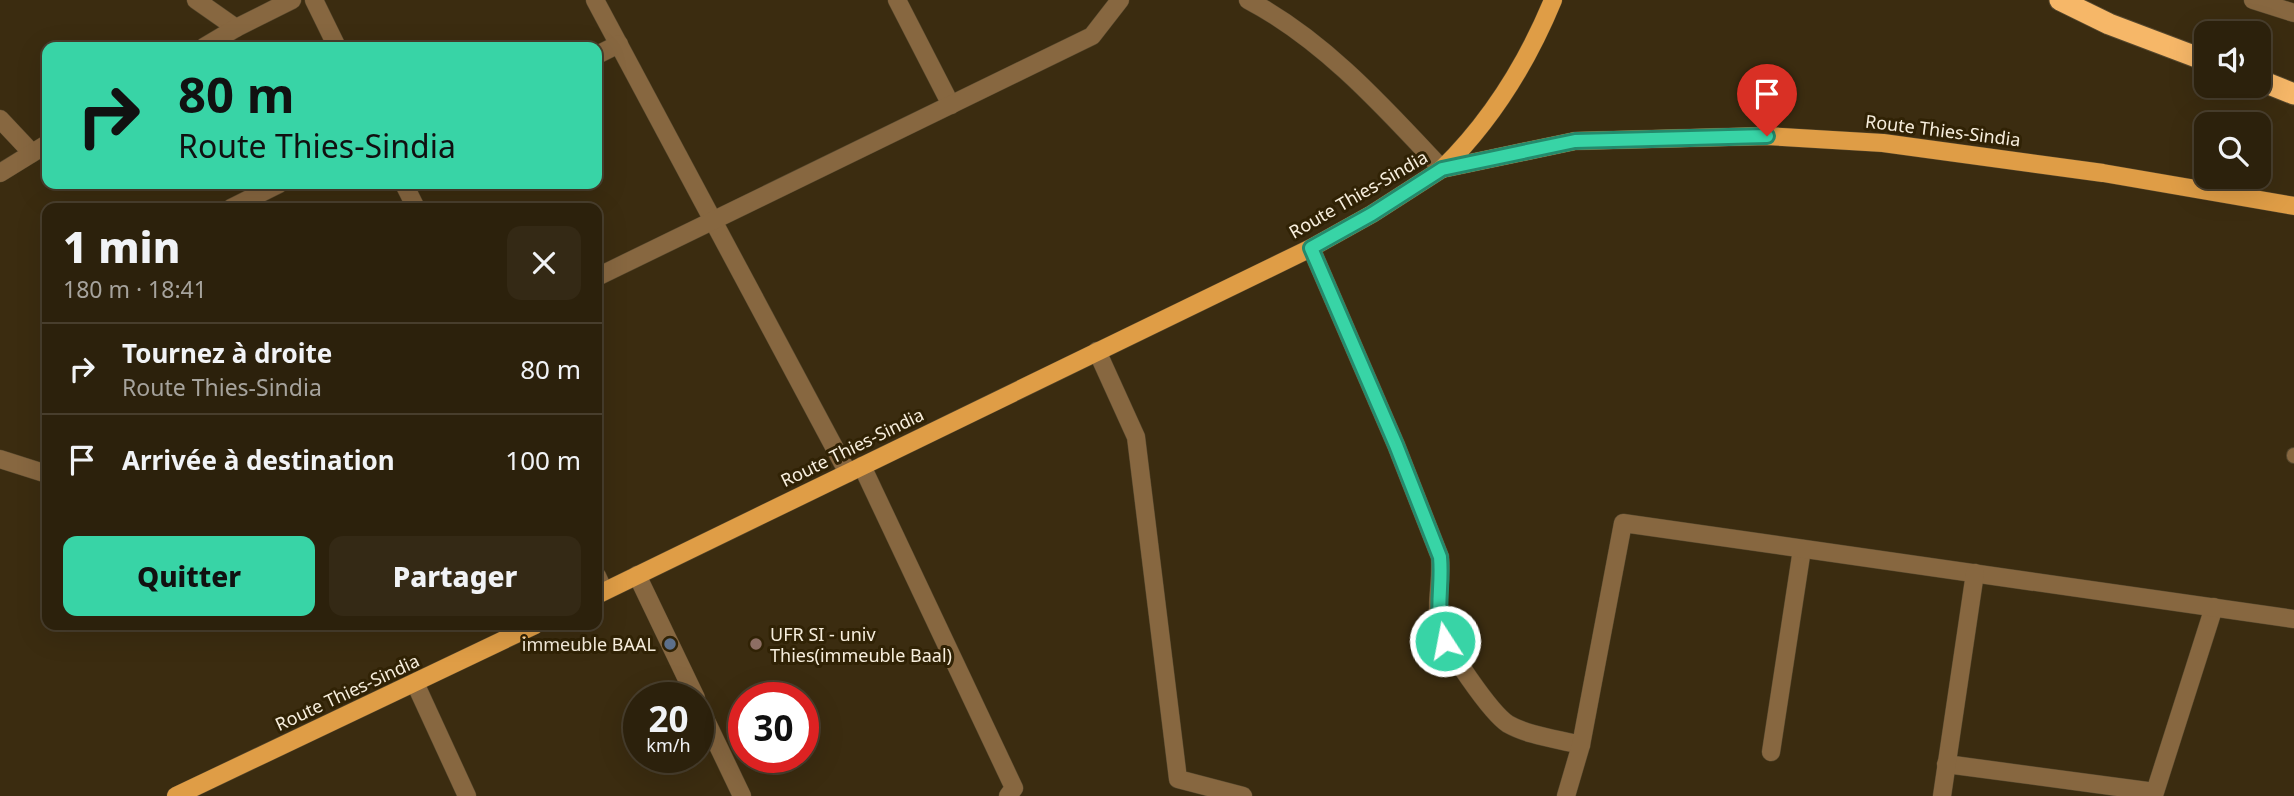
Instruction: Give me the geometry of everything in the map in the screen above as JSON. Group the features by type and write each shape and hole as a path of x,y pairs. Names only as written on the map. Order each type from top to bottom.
{"highway":[{"path":"2060,0 2109,24 2194,56"},
{"path":"2271,85 2294,94"}],"main road":[{"path":"1442,169 1471,140 1503,95 1541,29 1553,0"},
{"name":"Route Thies-Sindia","path":"602,586 637,575 1311,248 1372,214 1442,169 1575,141 1767,136 1883,143 1998,157 2294,206"},
{"name":"Route Thies-Sindia","path":"176,796 525,630"}],"street":[{"path":"196,0 236,28"},
{"path":"212,42 292,0"},
{"path":"314,0 335,42"},
{"path":"595,0 713,221 855,469 1014,788 1008,796"},
{"path":"897,0 951,105"},
{"path":"602,275 1092,36 1119,0"},
{"path":"1248,0 1275,14 1362,84 1442,169"},
{"path":"2253,0 2294,13"},
{"path":"602,52 619,44"},
{"path":"0,119 40,148 0,173"},
{"path":"241,203 269,189"},
{"path":"1311,248 1396,445 1440,557 1438,604 1440,626 1445,641 1486,701 1508,724 1581,745"},
{"path":"1097,351 1136,437 1178,779 1243,796"},
{"path":"0,459 42,472"},
{"path":"1566,796 1581,745 1623,523 2294,619"},
{"path":"1771,752 1802,549"},
{"path":"1942,796 1975,573"},
{"path":"637,575 688,682"},
{"path":"1946,764 2155,793 2214,607"},
{"path":"415,683 467,796"},
{"path":"714,737 742,796"}],"place":[{"name":"immeuble BAAL","path":"670,644"},
{"name":"UFR SI - univ Thies(immeuble Baal)","path":"756,644"}],"route":[{"path":"1445,641 1440,626 1438,604 1440,557 1396,445 1311,248 1372,214 1442,169 1575,141 1767,136"}]}
